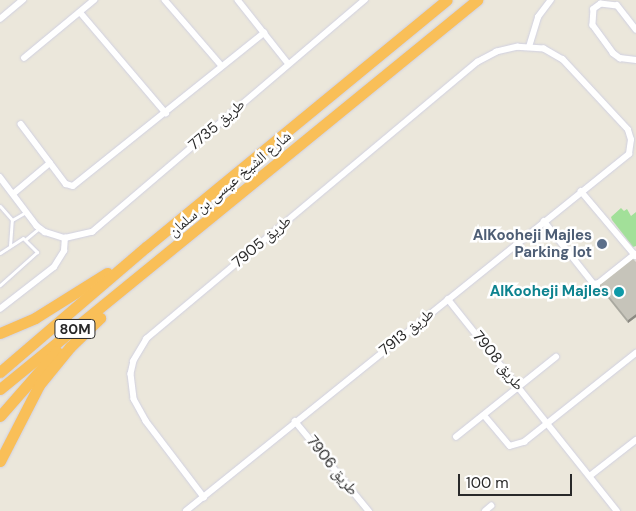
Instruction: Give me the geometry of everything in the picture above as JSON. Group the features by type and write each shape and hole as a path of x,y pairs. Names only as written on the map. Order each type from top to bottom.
{"highway":[{"name":"شارع الشيخ عيسى بن سلمان","path":"3,368 146,247 447,0"},
{"name":"شارع الشيخ عيسى بن سلمان","path":"0,390 150,270 477,0"},
{"path":"0,332 35,318 146,247"},
{"path":"0,461 39,385 70,347 150,270"},
{"path":"0,416 85,321"},
{"path":"0,400 65,337"}],"street":[{"path":"0,19 23,0"},
{"path":"24,58 94,0"},
{"path":"165,0 222,66"},
{"path":"238,0 288,63"},
{"name":"طريق 7735","path":"65,238 86,234 104,224 288,63 365,0"},
{"path":"529,47 538,17 551,0"},
{"path":"592,0 596,6 592,20 595,29 615,54 636,60"},
{"path":"596,6 617,6 636,30"},
{"path":"80,12 166,113"},
{"path":"21,124 66,184 73,186 264,33"},
{"name":"طريق 7905","path":"204,497 146,421 134,399 133,368 147,339 478,62 502,50 529,47 551,52 563,60 628,130 631,140 630,154"},
{"name":"طريق 7913","path":"186,511 630,154"},
{"path":"13,194 50,163"},
{"path":"0,177 38,227 65,238 64,250 54,267 0,309"},
{"path":"544,222 594,284 599,283 635,255 582,191"},
{"name":"طريق 7908","path":"448,299 617,511"},
{"path":"484,415 510,446 524,442 636,352"},
{"path":"456,437 556,357"},
{"name":"طريق 7906","path":"296,421 369,511"},
{"path":"590,476 636,440"},
{"path":"485,511 491,506"}],"lane":[{"path":"0,206 12,220 10,246"},
{"path":"12,220 26,212"},
{"path":"0,253 26,239 38,227"},
{"path":"0,285 36,256 36,250 26,239"}],"green space":[{"path":"621,208 624,211 627,209 631,216 636,212 636,246 633,247 612,220 611,217"}],"building":[{"name":"AlKooheji Majles","path":"633,259 636,262 636,314 628,320 600,285"}],"place":[{"name":"AlKooheji Majles Parking lot","path":"602,244"},
{"name":"AlKooheji Majles","path":"619,292"}]}
